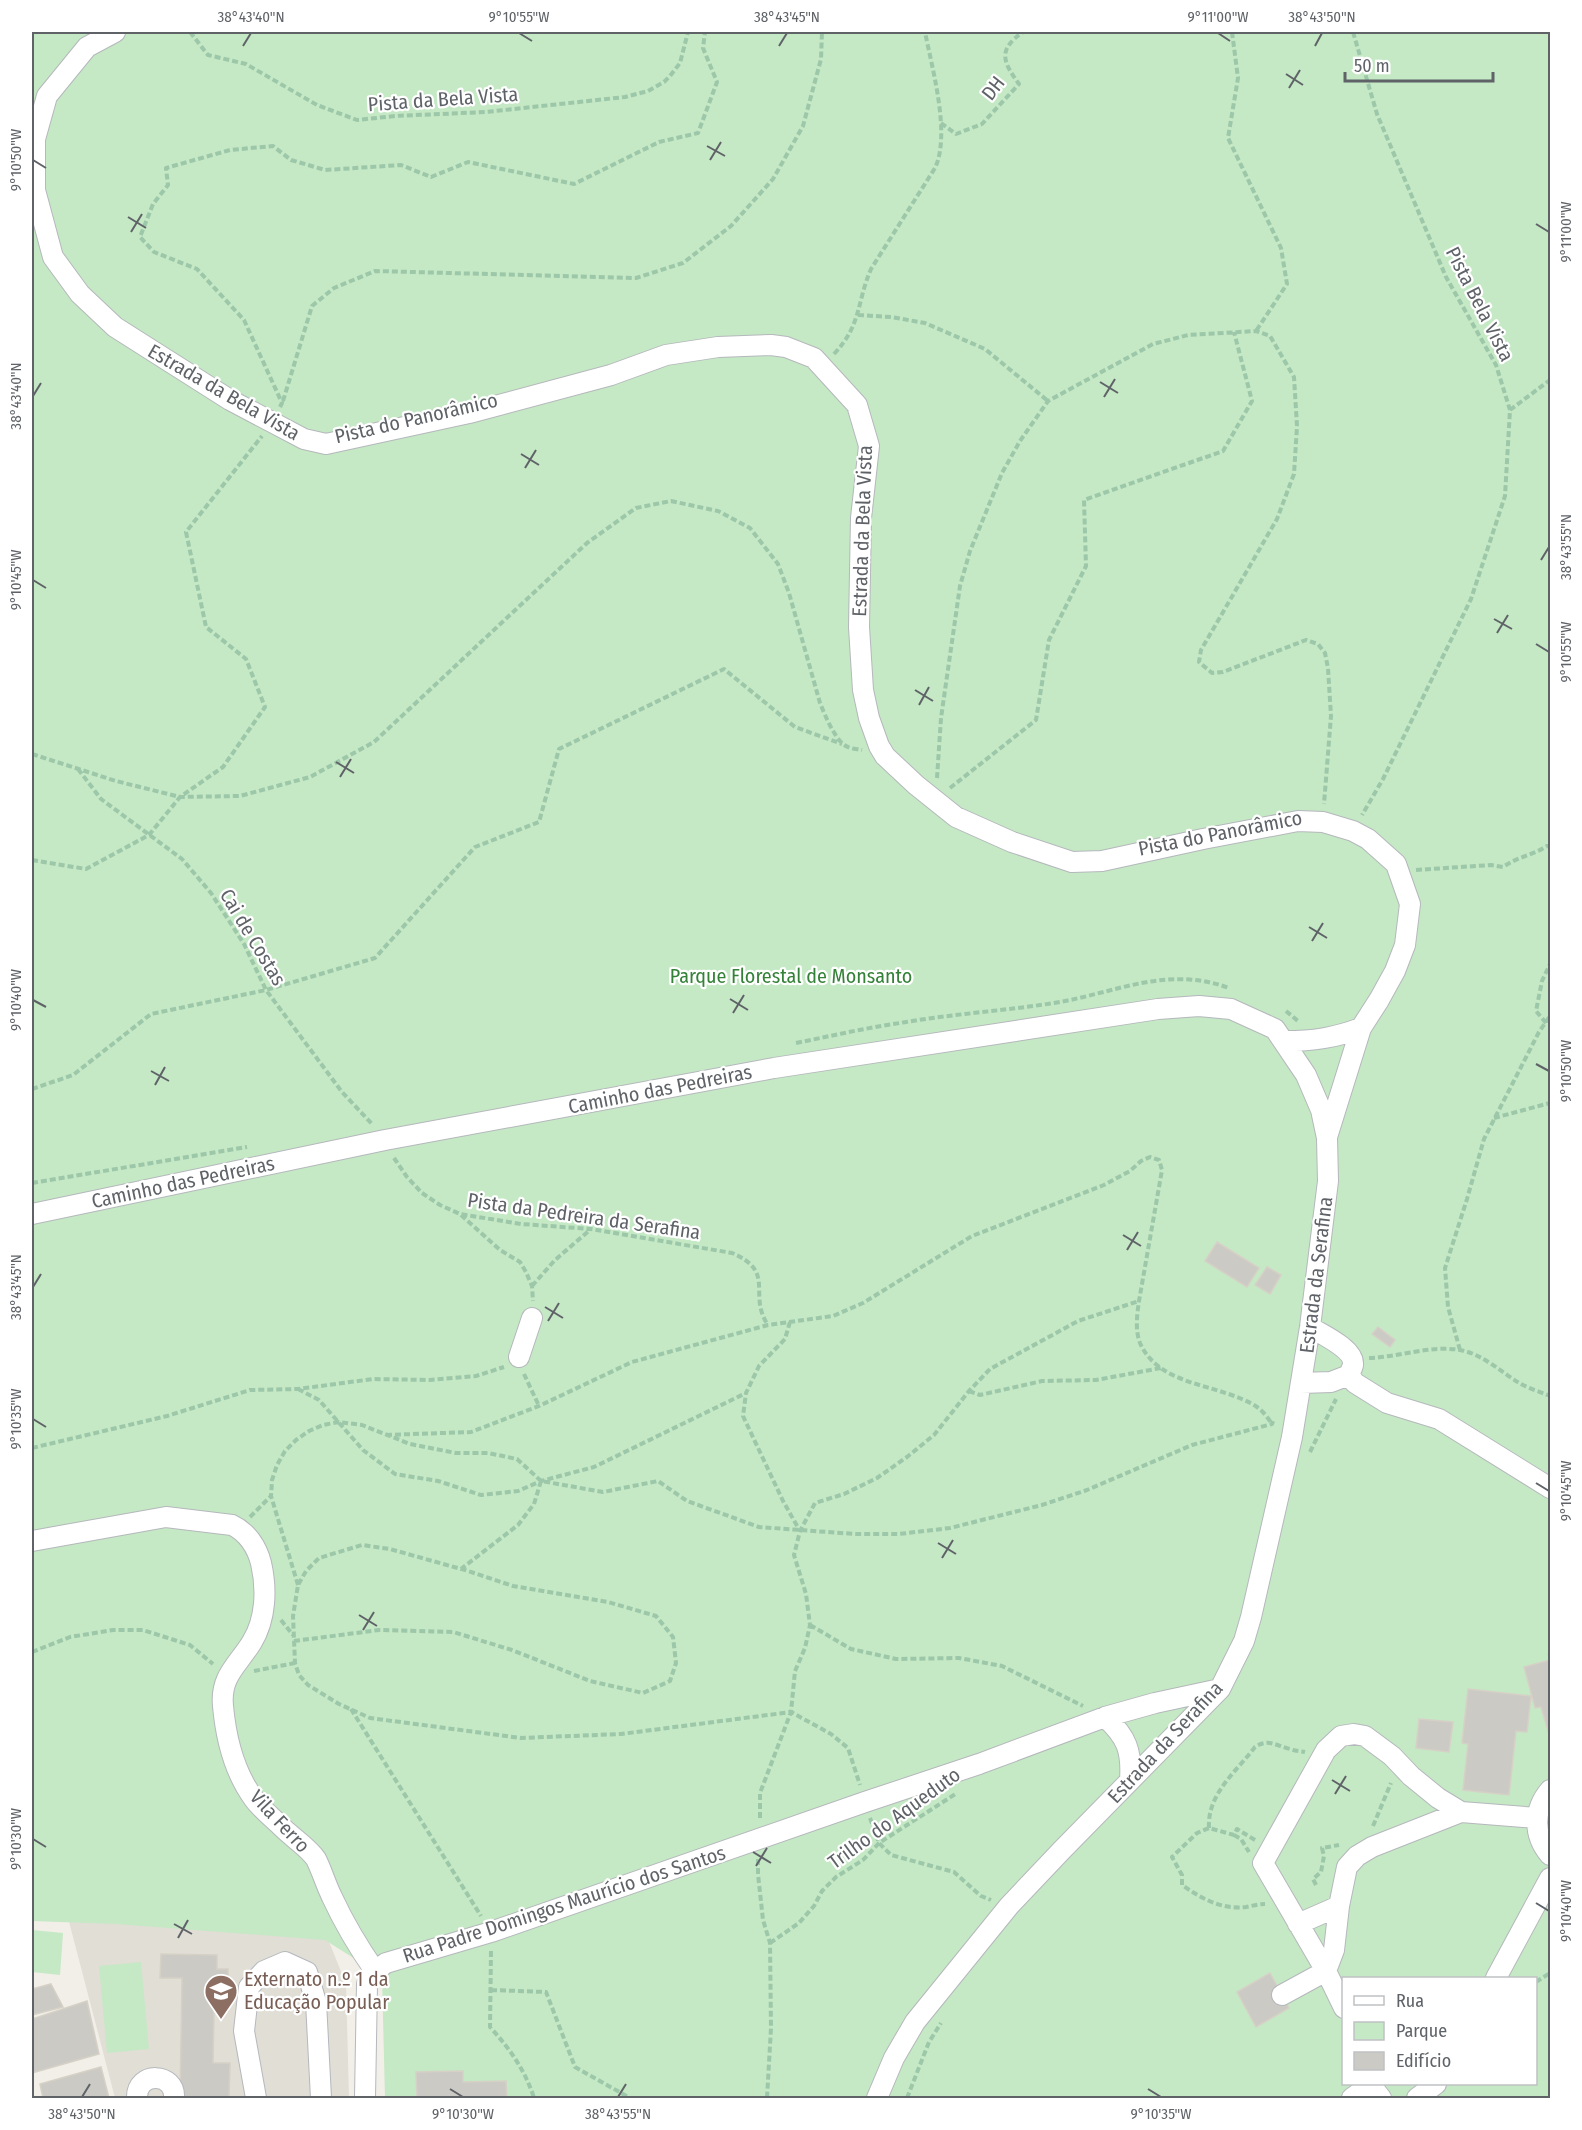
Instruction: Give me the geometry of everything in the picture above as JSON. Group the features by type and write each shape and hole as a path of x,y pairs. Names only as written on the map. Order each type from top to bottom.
{"street":[{"name":"Estrada da Bela Vista","path":"115,32 87,46 47,96 34,139 35,190 53,257 80,294 115,327 230,400 304,439 326,444 469,413 611,375 666,355 718,346 771,345 802,352 821,365 857,405 869,446 861,518 859,627 863,690 868,718 885,756 935,800 956,817 984,830 1072,862 1102,861 1203,838 1298,821 1339,825 1368,839 1388,855 1396,864 1410,904 1405,945 1395,972 1361,1028 1327,1138"},
{"name":"Caminho das Pedreiras","path":"32,1214 385,1140 774,1068 1168,1008 1199,1006 1231,1009 1275,1029 1306,1075 1321,1110 1327,1138"},
{"path":"1285,1041 1309,1041 1338,1037 1361,1028"},
{"name":"Estrada da Serafina","path":"877,2098 894,2058 915,2022 1009,1906 1220,1689 1244,1641 1260,1582 1292,1437 1301,1383 1328,1181 1327,1138"},
{"path":"518,1360 533,1310"},
{"path":"1301,1383 1331,1382 1349,1375 1353,1365 1352,1357 1342,1346 1310,1327"},
{"path":"1349,1375 1355,1383 1387,1403 1439,1419 1551,1488"},
{"path":"32,1541 166,1517 232,1525 239,1528 249,1537 260,1557 265,1577 264,1598 262,1620 253,1641 226,1676"},
{"name":"Vila Ferro","path":"226,1676 223,1702 235,1767 255,1800 315,1858 332,1898 357,1945 375,1971"},
{"name":"Rua Padre Domingos Maurício dos Santos","path":"375,1971 386,1964 491,1932 979,1764 1105,1717 1155,1702 1220,1689"},
{"path":"1105,1717 1118,1729 1127,1745 1131,1762 1130,1780"},
{"path":"1342,2004 1326,1971 1263,1863 1326,1750 1341,1736 1354,1734 1372,1740 1438,1798 1461,1812"},
{"path":"1551,1790 1544,1798 1537,1818 1540,1839 1551,1855"},
{"path":"1282,1995 1326,1971 1334,1950 1339,1906 1347,1867 1357,1856 1372,1847 1461,1812 1537,1818"},
{"path":"1497,1977 1551,1878"},
{"path":"1294,1916 1339,1906"},
{"path":"256,2098 244,2031 249,1987 264,1971 285,1962 308,1972 316,2002 321,2098"},
{"path":"365,2098 367,1984 375,1971"},
{"path":"138,2098 139,2087 144,2081 159,2078 172,2086 174,2098"},
{"path":"1352,2098 1368,2085"},
{"path":"1370,2085 1381,2098"},
{"path":"1417,2098 1433,2090"}],"path":[{"name":"Pista da Bela Vista","path":"190,32 208,55 246,64 317,105 357,120 486,112 625,97 648,91 664,82 680,63 688,32"},
{"path":"282,403 244,320 196,269 154,252 140,237 153,204 168,186 166,168 230,150 273,146 291,160 325,170 401,165 430,177 468,162 574,184 659,142 698,133 717,82 704,48 705,32"},
{"path":"32,860 86,869 149,835 180,797 223,767 265,707 246,659 206,627 186,532 271,422 282,403 312,306 334,288 375,271 636,278 682,263 731,226 773,179 803,126 821,59 822,32"},
{"path":"821,365 845,343 858,315 871,269 939,159 942,144 940,122 926,32"},
{"name":"DH","path":"940,122 956,134 982,124 1019,84 1007,68 1004,53 1013,39 1023,32"},
{"path":"1232,32 1238,78 1228,138 1281,248 1287,284 1256,331"},
{"name":"Pista Bela Vista","path":"1353,32 1381,124 1446,277 1497,365 1510,410 1505,496 1471,599 1383,779 1357,823"},
{"path":"858,315 891,317 925,323 985,350 1048,401"},
{"path":"935,800 941,718 960,586 969,551 1002,473 1020,441 1048,401 1153,344 1188,335 1256,331 1270,336 1294,378 1297,426 1294,474 1277,519 1201,650 1199,662 1212,673 1223,672 1306,640 1318,644 1325,653 1331,716 1324,807"},
{"path":"935,800 1036,720 1048,640 1086,566 1083,500 1222,451 1252,401 1234,332"},
{"path":"1510,410 1534,390 1551,380"},
{"path":"32,754 116,781 180,797 240,796 310,777 374,742 587,543 636,508 671,501 718,511 750,528 778,564 789,593 820,703 827,720 842,744"},
{"path":"32,1089 73,1076 151,1014 266,990 375,958 475,848 539,822 559,749 724,669 795,727 848,748 866,751"},
{"name":"Cai de Costas","path":"77,768 101,799 182,859 211,893 244,944 266,990 342,1092 385,1140"},
{"path":"1399,871 1491,865 1503,867 1513,860 1551,847"},
{"path":"1546,1023 1536,1011 1542,981 1551,964"},
{"path":"1460,1350 1448,1307 1444,1268 1484,1138 1551,1016"},
{"path":"1494,1118 1551,1103"},
{"name":"Pista da Pedreira da Serafina","path":"385,1140 394,1160 422,1193 460,1214 520,1224 591,1229 732,1253 747,1260 755,1268 760,1282 762,1316 768,1325"},
{"path":"383,1435 471,1432 539,1406 632,1362 768,1325 833,1316 863,1303 972,1236 1104,1185 1130,1171 1141,1161 1155,1157 1162,1165 1162,1170 1139,1301 1137,1323 1139,1342 1148,1356 1161,1368 1188,1381 1245,1400 1259,1408 1278,1433 1292,1437"},
{"path":"460,1214 500,1250 520,1262 532,1286 533,1310"},
{"path":"532,1286 555,1260 591,1229"},
{"path":"767,2098 771,2028 770,1943 763,1920 758,1874 760,1793 791,1712 795,1671 805,1648 810,1624 806,1594 794,1555 800,1531 815,1503 843,1494 877,1478 934,1435 990,1369 1078,1321 1139,1301"},
{"path":"790,1322 785,1339 759,1366 746,1393 743,1416 783,1501 800,1531"},
{"path":"1371,1358 1426,1350 1460,1350 1475,1355 1523,1385 1551,1396"},
{"path":"32,1448 167,1416 250,1390 298,1389 373,1380 430,1380 476,1376 518,1360 539,1406"},
{"path":"969,1391 980,1395 1042,1381 1096,1380 1161,1368"},
{"path":"1315,1442 1349,1375"},
{"path":"298,1389 319,1400 363,1450 395,1474 438,1481 482,1495 518,1491 541,1481 594,1467 746,1393"},
{"path":"298,1585 271,1496 272,1480 285,1451 296,1440 323,1425 339,1422 362,1425 410,1444 444,1451 488,1453 517,1458 541,1481 603,1492 657,1481 687,1501 759,1527 800,1531 899,1534 950,1528 1004,1516 1087,1491 1192,1445 1272,1424"},
{"path":"461,1569 518,1525 534,1504 541,1481"},
{"path":"239,1528 271,1496"},
{"path":"294,1641 379,1630 453,1632 512,1650 590,1681 643,1693 670,1681 676,1663 673,1637 656,1616 608,1602 513,1586 390,1549 362,1545 319,1558 306,1571 298,1585 293,1616 294,1641 295,1663 299,1675 308,1684 339,1704 370,1718 521,1738 621,1734 791,1712 831,1734 848,1748 865,1802"},
{"path":"810,1624 851,1649 896,1659 959,1658 1002,1666 1105,1717"},
{"path":"32,1652 70,1637 113,1630 143,1630 190,1645 226,1676 295,1663"},
{"path":"351,1709 491,1932 490,2027 512,2052 534,2098"},
{"path":"1209,1828 1211,1805 1221,1788 1255,1747 1261,1743 1271,1742 1291,1750 1316,1755 1326,1750"},
{"path":"1366,1833 1374,1825 1390,1786 1395,1768 1392,1756"},
{"name":"Trilho do Aqueduto","path":"770,1943 799,1923 829,1883 863,1860 879,1843 973,1782 979,1764"},
{"path":"1269,1849 1237,1829 1234,1835 1209,1828 1197,1833 1172,1857 1182,1875 1182,1885 1212,1903 1230,1908 1267,1904 1294,1916"},
{"path":"879,1843 891,1855 954,1872 981,1896 1009,1906"},
{"path":"1316,1885 1313,1879 1321,1872 1322,1848 1349,1843"},
{"path":"1537,1981 1551,1973"},
{"path":"491,1990 546,1992 575,2067 630,2098"}],"shaded area":[{"name":"Externato n.º 1 da Educação Popular","path":"67,1914 326,1934 346,1984 349,2098 115,2098"}],"green space":[{"name":"Parque Florestal de Monsanto","path":"32,32 1550,32 1550,2098 385,2098 382,1976 325,1940 116,1924 32,1921"},
{"path":"32,1930 63,1933 60,1975 32,1972"},
{"path":"141,1962 149,2049 107,2053 99,1966"}],"building":[{"path":"1217,1242 1259,1268 1247,1287 1205,1261"},
{"path":"1267,1267 1281,1275 1270,1294 1255,1285"},
{"path":"1378,1327 1395,1340 1390,1347 1372,1334"},
{"path":"1550,1660 1550,1738 1541,1707 1535,1708 1524,1667"},
{"path":"1468,1689 1531,1696 1527,1732 1516,1731 1509,1795 1463,1790 1468,1744 1462,1743"},
{"path":"1419,1719 1453,1722 1449,1752 1416,1748"},
{"path":"161,1954 217,1955 217,1969 228,1969 228,2011 214,2011 213,2063 230,2063 229,2098 180,2098 182,1978 160,1978"},
{"path":"1270,1973 1289,2008 1256,2027 1237,1992"},
{"path":"51,1984 63,2007 32,2015 32,1989"},
{"path":"87,2001 99,2054 32,2073 32,2019"},
{"path":"101,2067 109,2098 43,2098 40,2084"},
{"path":"463,2071 463,2082 506,2081 507,2098 417,2098 416,2072"}],"place":[{"name":"Externato n.º 1 da Educação Popular","path":"221,2020"}]}
